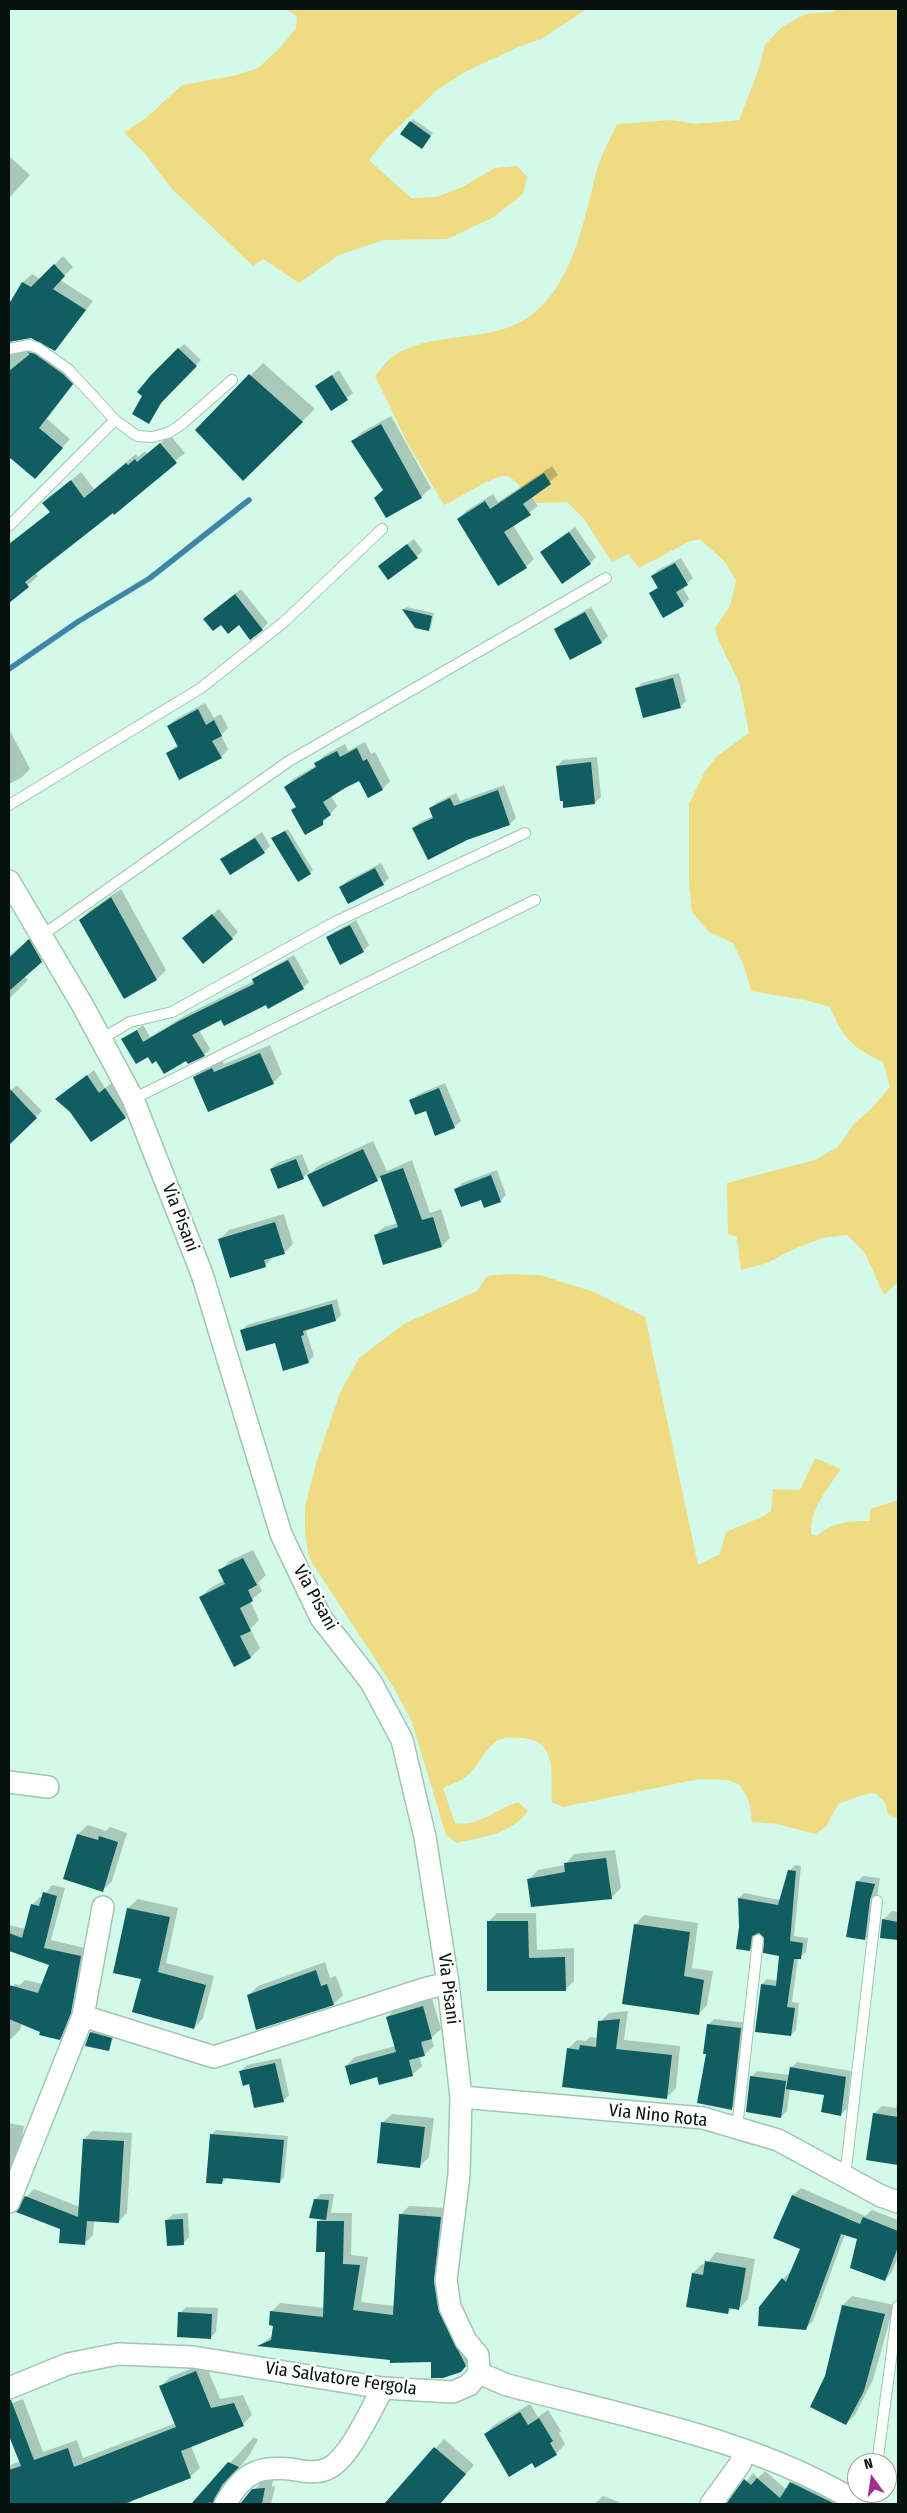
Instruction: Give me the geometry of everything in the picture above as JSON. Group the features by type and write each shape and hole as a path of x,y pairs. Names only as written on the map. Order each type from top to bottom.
{"street":[{"name":"Via Pisani","path":"9,881 101,1039 133,1099 202,1274 281,1534 321,1618 371,1682 402,1740 425,1838 448,1983 461,2097 459,2175 446,2280 450,2308 466,2341 478,2355 479,2373"},
{"path":"9,1782 48,1787"},
{"path":"9,2202 83,2016 103,1907"},
{"path":"83,2016 214,2057 424,1989 448,1983"},
{"name":"Via Nino Rota","path":"461,2097 703,2118 778,2140 881,2196 898,2202"},
{"name":"Via Salvatore Fergola","path":"9,2388 68,2364 118,2354 194,2357 383,2388 453,2392 468,2385 479,2373"},
{"path":"479,2373 507,2385 720,2442 825,2483 860,2504"},
{"path":"225,2504 239,2484 252,2472 273,2467 310,2472 327,2469 345,2454 383,2388"},
{"path":"712,2504 740,2464 744,2451"}],"lane":[{"path":"9,349 29,345 38,348 68,369 115,420 137,436 152,437 168,433 182,424 232,380"},
{"path":"9,526 115,420"},
{"path":"9,805 201,688 284,622 382,529"},
{"path":"41,936 289,761 606,578"},
{"path":"101,1039 130,1022 172,1012 335,922 524,832"},
{"path":"133,1099 535,900"},
{"path":"845,2177 877,1901"},
{"path":"737,2128 758,1940"},
{"path":"879,2453 898,2306"}],"shaded area":[{"path":"286,9 587,9 541,39 516,48 467,71 437,90 388,137 369,160 411,198 437,197 462,187 495,168 517,166 527,177 523,194 494,217 447,239 384,240 339,255 299,283 263,259 253,266 171,188 146,155 124,132 145,119 182,85 233,76 258,68 279,49 296,28 297,17"},
{"path":"838,9 898,9 898,1282 884,1295 865,1253 847,1235 822,1238 767,1263 741,1270 737,1237 728,1234 727,1183 815,1160 838,1147 853,1125 873,1107 890,1087 883,1062 863,1052 844,1035 830,1007 805,1000 751,991 744,966 733,943 709,932 692,912 689,884 689,804 704,773 716,757 749,733 740,685 718,639 715,628 730,606 736,580 725,562 700,539 690,541 639,568 628,554 612,562 584,519 567,502 537,503 508,476 495,478 444,505 408,444 375,376 390,358 409,348 426,342 497,331 514,325 530,316 545,303 567,270 581,231 598,167 617,124 671,120 696,124 739,120 758,71 765,45 783,26 806,14 832,12"},
{"path":"508,1274 540,1275 594,1292 645,1317 698,1565 720,1554 726,1532 764,1516 771,1511 773,1489 800,1490 815,1458 841,1469 817,1507 811,1525 811,1534 817,1536 823,1531 842,1523 870,1521 870,1509 898,1500 898,1818 888,1815 885,1802 875,1793 862,1795 838,1804 826,1827 815,1834 777,1824 752,1822 749,1801 740,1785 728,1780 699,1779 563,1807 552,1802 550,1760 546,1751 540,1744 532,1740 504,1738 494,1743 467,1776 443,1788 455,1823 471,1823 518,1802 528,1811 514,1825 486,1836 457,1843 446,1835 412,1722 394,1688 309,1558 305,1533 305,1506 317,1460 340,1393 359,1358 404,1324 477,1291 487,1276"}],"building":[{"path":"410,121 431,136 422,149 400,134"},
{"path":"54,264 65,276 53,289 86,310 55,351 31,338 9,342 9,304 22,282 31,287"},
{"path":"178,348 197,366 161,403 149,424 132,414 142,396 137,392"},
{"path":"27,352 35,354 63,374 73,384 39,428 63,448 35,479 9,457 9,371 30,354"},
{"path":"249,374 303,422 243,481 195,430"},
{"path":"332,375 348,400 331,411 315,386"},
{"path":"381,424 422,498 386,518 374,498 383,490 351,441"},
{"path":"160,443 177,463 114,515 113,513 25,582 29,587 9,603 9,544 50,512 42,503 71,480 84,498 126,463 128,465 135,459 137,462"},
{"path":"544,473 551,484 523,504 531,515 504,532 527,568 498,586 457,519 485,501 490,509"},
{"path":"569,532 591,564 562,584 540,552"},
{"path":"407,544 418,558 388,580 378,566"},
{"path":"675,563 688,585 676,592 684,606 663,618 649,593 658,588 651,576"},
{"path":"235,594 263,630 250,640 239,625 228,634 221,625 213,631 203,619"},
{"path":"402,609 432,616 429,631 415,628"},
{"path":"585,612 602,643 570,660 554,629"},
{"path":"673,678 681,708 643,718 635,688"},
{"path":"198,709 206,725 214,720 222,736 212,741 222,758 179,780 166,753 178,747 167,726"},
{"path":"357,748 363,761 367,759 383,790 368,798 359,781 345,788 323,802 331,815 323,820 323,825 305,835 291,810 296,807 284,787 316,767 314,763 337,751 340,757"},
{"path":"591,762 595,804 563,808 563,801 560,801 556,766"},
{"path":"498,790 510,825 467,840 428,860 412,828 433,818 429,808 450,798 454,806"},
{"path":"285,831 311,874 298,882 271,838"},
{"path":"255,838 265,853 230,875 220,859"},
{"path":"375,868 384,885 348,904 339,887"},
{"path":"111,897 157,980 124,999 79,920"},
{"path":"212,914 233,939 203,964 182,938"},
{"path":"350,925 364,952 340,965 326,937"},
{"path":"29,939 42,962 9,991 9,958"},
{"path":"288,960 304,989 268,1009 266,1005 224,1026 221,1020 192,1035 205,1056 188,1064 186,1061 164,1074 156,1061 152,1064 148,1057 136,1064 121,1039 137,1030 143,1042 179,1021 254,984 252,979"},
{"path":"260,1053 274,1084 208,1112 193,1077 212,1068 214,1072"},
{"path":"87,1075 99,1093 105,1088 126,1118 91,1142 70,1112 55,1099"},
{"path":"9,1088 37,1118 9,1145"},
{"path":"439,1088 455,1128 435,1136 426,1111 415,1115 409,1100"},
{"path":"363,1149 378,1181 323,1207 307,1175"},
{"path":"296,1159 304,1179 278,1189 270,1169"},
{"path":"403,1168 422,1220 433,1217 442,1247 383,1265 374,1235 398,1227 380,1176"},
{"path":"491,1175 501,1202 484,1208 481,1200 461,1207 454,1189"},
{"path":"275,1222 285,1254 264,1260 266,1267 230,1278 218,1239"},
{"path":"332,1304 336,1321 303,1331 304,1335 301,1336 309,1363 283,1371 275,1343 246,1351 240,1330"},
{"path":"243,1558 257,1585 248,1590 253,1601 240,1608 251,1631 240,1636 251,1658 234,1667 199,1597 225,1584 218,1570"},
{"path":"77,1834 98,1840 99,1836 118,1842 103,1892 63,1879"},
{"path":"606,1858 612,1899 531,1907 527,1879 565,1872 564,1863"},
{"path":"788,1870 796,1871 790,1941 803,1943 801,1959 794,1959 787,2007 795,2008 791,2036 755,2032 761,1984 776,1986 779,1956 763,1953 764,1938 759,1933 752,1936 750,1951 736,1949 739,1927 738,1898 778,1905"},
{"path":"856,1881 875,1884 870,1900 865,1940 846,1937"},
{"path":"43,1892 57,1896 44,1948 81,1956 71,2013 60,2040 39,2035 40,2032 9,2019 9,1985 38,1993 49,1965 9,1951 9,1933 22,1938 31,1904 39,1906"},
{"path":"127,1908 170,1917 158,1972 206,1985 194,2029 132,2012 141,1979 113,1973"},
{"path":"882,1919 898,1922 898,1940 880,1938"},
{"path":"487,1921 528,1921 529,1958 565,1957 566,1991 487,1991"},
{"path":"634,1924 690,1932 684,1976 704,1980 699,2015 622,2004"},
{"path":"316,1970 321,1986 327,1984 334,2005 256,2030 247,1995"},
{"path":"423,2006 432,2039 421,2042 425,2056 409,2060 413,2076 379,2085 377,2077 350,2085 345,2066 396,2052 386,2017"},
{"path":"620,2019 616,2049 672,2055 667,2099 562,2087 567,2048 579,2050 580,2045 596,2047 598,2021"},
{"path":"707,2024 741,2028 732,2110 697,2103 706,2054 703,2054"},
{"path":"90,2032 112,2038 109,2051 85,2046"},
{"path":"275,2063 284,2102 254,2108 249,2084 243,2086 239,2071"},
{"path":"790,2067 846,2077 841,2116 821,2112 824,2095 786,2089"},
{"path":"750,2076 786,2081 781,2118 746,2112"},
{"path":"873,2113 898,2117 898,2165 866,2160"},
{"path":"381,2122 425,2127 420,2168 377,2163"},
{"path":"210,2134 284,2140 280,2183 223,2178 222,2184 206,2183"},
{"path":"83,2139 124,2141 119,2223 87,2221 85,2245 59,2243 60,2229 16,2212 25,2196 78,2217"},
{"path":"792,2195 860,2224 863,2217 898,2231 898,2247 885,2281 850,2268 857,2239 841,2234 806,2330 758,2326 759,2307 782,2278 786,2282 800,2249 773,2238"},
{"path":"314,2199 329,2200 326,2220 309,2218"},
{"path":"399,2214 441,2217 434,2282 439,2312 466,2366 461,2372 443,2378 431,2378 431,2362 390,2363 390,2360 257,2346 271,2340 273,2326 269,2325 270,2311 323,2317 325,2252 316,2252 317,2221 344,2221 343,2264 360,2265 353,2310 393,2315"},
{"path":"183,2219 184,2245 167,2246 165,2220"},
{"path":"705,2261 746,2268 739,2310 729,2308 728,2314 686,2307 692,2273 703,2275"},
{"path":"842,2305 885,2314 864,2391 846,2425 810,2407 825,2376"},
{"path":"178,2312 212,2314 211,2339 177,2337"},
{"path":"196,2371 211,2408 234,2403 244,2426 181,2451 191,2478 124,2504 9,2504 9,2470 21,2466 9,2436 9,2400 11,2400 34,2460 68,2448 74,2467 176,2427 159,2386"},
{"path":"520,2412 528,2425 539,2418 553,2441 550,2443 557,2455 535,2468 532,2463 509,2477 484,2434"},
{"path":"434,2447 466,2474 440,2504 384,2504"},
{"path":"228,2462 239,2467 222,2485 213,2504 210,2502 207,2504 191,2504"},
{"path":"757,2478 780,2498 790,2482 835,2504 726,2504 744,2479 751,2485"},
{"path":"265,2488 262,2504 240,2504 252,2489"}],"waterway":[{"path":"9,669 79,621 150,578 249,500"}]}
